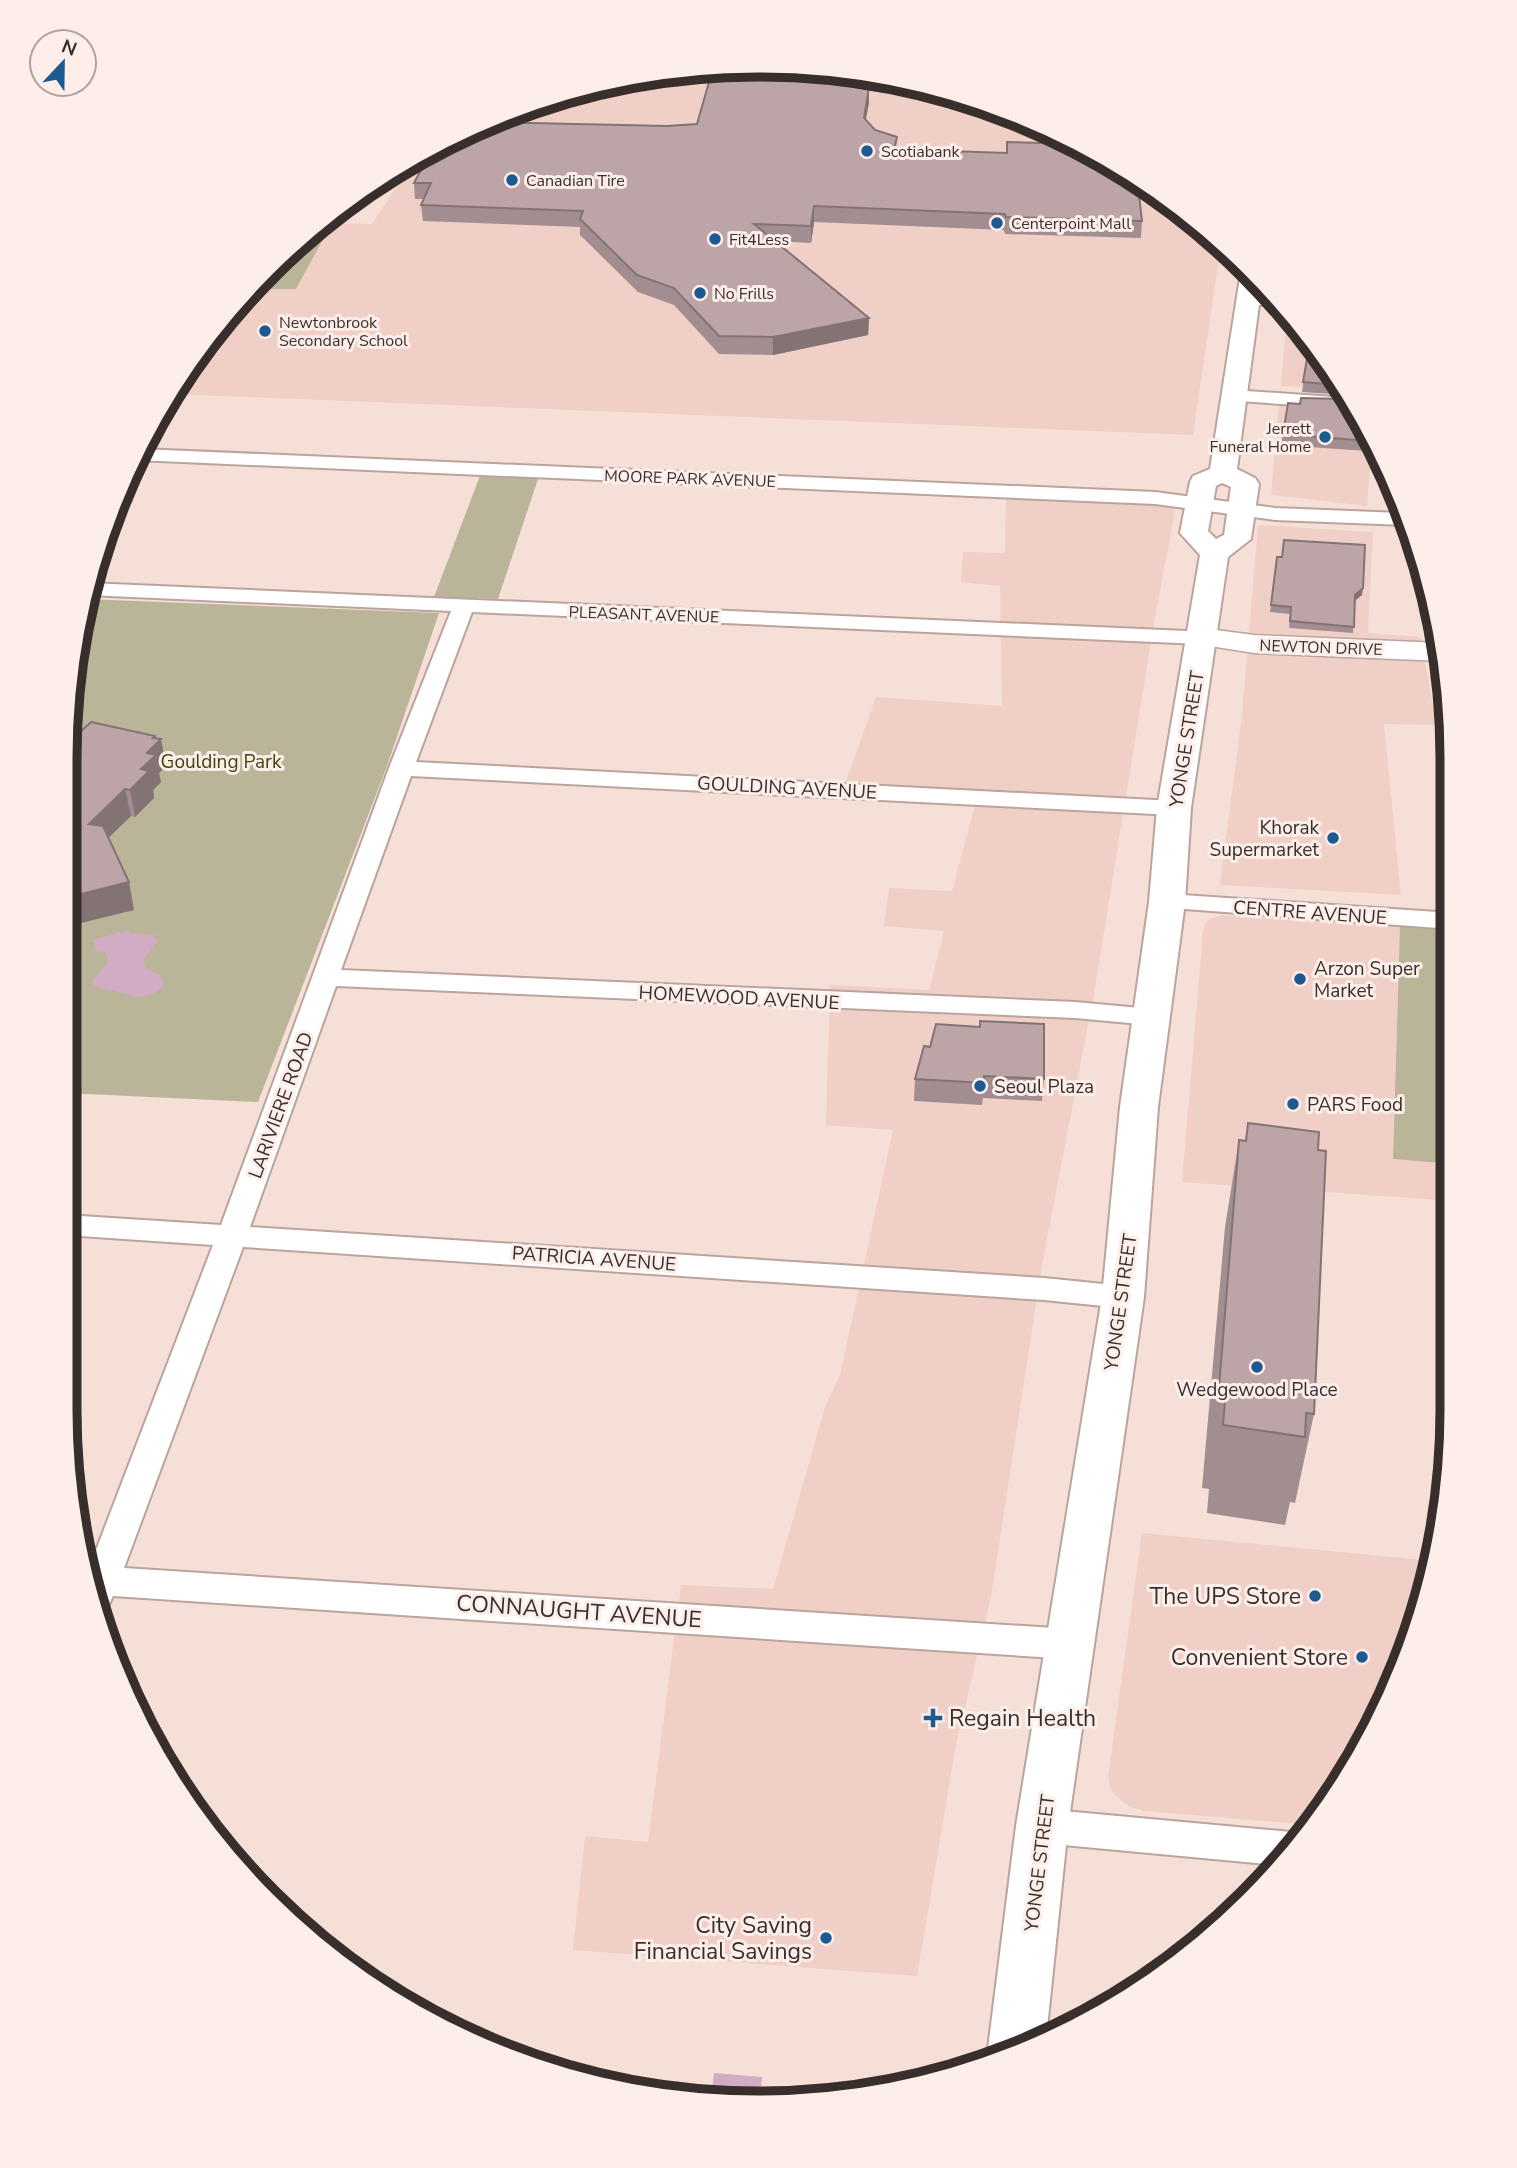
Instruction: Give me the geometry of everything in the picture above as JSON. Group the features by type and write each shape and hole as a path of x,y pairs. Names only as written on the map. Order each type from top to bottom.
{"main road":[{"path":"1223,473 1250,287"},
{"path":"1223,473 1245,484 1237,539 1214,554 1194,533 1203,482 1223,473"},
{"name":"YONGE STREET","path":"1017,2040 1042,1826 1123,1297 1139,1107 1167,902 1174,808 1214,554"}],"street":[{"path":"1248,300 1263,301"},
{"path":"1232,396 1340,403"},
{"name":"MOORE PARK AVENUE","path":"148,455 1155,498 1241,510 1396,519"},
{"name":"PLEASANT AVENUE","path":"98,590 1201,637"},
{"name":"LARIVIERE ROAD","path":"98,1578 235,1234 401,768 463,607"},
{"name":"NEWTON DRIVE","path":"1201,637 1254,644 1431,652"},
{"name":"GOULDING AVENUE","path":"401,768 1174,808"},
{"name":"CENTRE AVENUE","path":"1167,902 1440,920"},
{"name":"HOMEWOOD AVENUE","path":"326,977 1076,1010 1151,1017"},
{"name":"PATRICIA AVENUE","path":"77,1226 1044,1289 1123,1297"},
{"name":"CONNAUGHT AVENUE","path":"101,1588 1070,1644"},
{"path":"1042,1826 1280,1848"}],"shaded area":[{"path":"714,78 803,78 891,90 935,100 1019,129 1060,147 1137,192 1219,257 1193,435 183,394 246,309 309,246 337,223 372,224 403,178 457,147 539,113 582,100 670,83"},
{"path":"1286,327 1330,388 1281,386"},
{"path":"1279,405 1345,411 1371,458 1367,506 1271,495"},
{"path":"1006,496 1176,506 1154,623 1094,994 1042,1265 991,1597 956,1745 917,1976 573,1950 585,1836 648,1842 681,1585 773,1589 825,1407 840,1375 893,1130 826,1125 830,985 929,990 944,931 884,926 889,888 952,891 975,805 840,798 876,697 1002,706 1000,586 961,582 963,552 1005,553"},
{"path":"1258,525 1373,532 1368,633 1421,637 1436,725 1384,724 1401,895 1220,885 1242,715"},
{"path":"1221,915 1400,926 1393,1159 1440,1163 1440,1200 1182,1182 1206,921"},
{"path":"129,930 131,933 154,935 158,941 143,960 146,967 163,978 163,986 153,994 139,997 93,986 93,980 109,961 104,951 97,952 92,940"},
{"path":"1142,1533 1423,1560 1404,1629 1370,1711 1349,1750 1299,1824 1144,1811 1128,1806 1111,1791 1108,1777"},
{"path":"714,2073 762,2077 761,2091 712,2090"}],"green space":[{"path":"318,239 323,239 296,289 265,289 309,246"},
{"path":"481,473 539,476 498,599 434,597"},
{"name":"Goulding Park","path":"96,599 439,613 387,766 258,1102 77,1094 78,714"},
{"path":"1400,926 1440,928 1440,1163 1393,1159"}],"building":[{"name":"Centerpoint Mall","path":"726,78 803,78 869,87 864,118 875,130 897,137 894,149 1007,153 1007,142 1052,143 1099,168 1139,193 1142,221 1006,217 1005,214 814,206 811,226 754,224 869,318 773,337 719,336 674,288 637,275 580,219 583,211 421,205 431,183 414,183 424,165 498,129 514,123 667,126 697,124 709,82"},
{"path":"1307,358 1328,384 1303,382"},
{"path":"1301,398 1337,399 1361,440 1283,434 1288,403 1300,404"},
{"path":"1284,540 1365,545 1363,588 1355,595 1354,627 1290,621 1291,607 1271,605 1277,557 1282,557"},
{"path":"91,722 161,739 147,753 156,755 141,769 149,771 130,790 125,789 89,824 103,826 129,882 77,895 77,758 78,734"},
{"path":"980,1021 1044,1024 1044,1079 984,1076 984,1083 915,1079 924,1046 930,1047 936,1024 980,1027"},
{"path":"1248,1123 1319,1132 1318,1150 1326,1151 1314,1414 1306,1413 1305,1437 1223,1425 1225,1401 1218,1400 1239,1140 1246,1141"}],"place":[{"name":"Scotiabank","path":"867,151"},
{"name":"Canadian Tire","path":"512,180"},
{"name":"Centerpoint Mall","path":"997,223"},
{"name":"Fit4Less","path":"715,239"},
{"name":"No Frills","path":"700,293"},
{"name":"Newtonbrook Secondary School","path":"265,331"},
{"name":"Jerrett Funeral Home","path":"1325,437"},
{"name":"Khorak Supermarket","path":"1333,838"},
{"name":"Arzon Super Market","path":"1300,979"},
{"name":"Seoul Plaza","path":"980,1086"},
{"name":"PARS Food","path":"1293,1104"},
{"name":"Wedgewood Place","path":"1257,1367"},
{"name":"The UPS Store","path":"1315,1596"},
{"name":"Convenient Store","path":"1362,1657"},
{"name":"Regain Health","path":"933,1718"},
{"name":"City Saving Financial Savings","path":"826,1938"}]}
